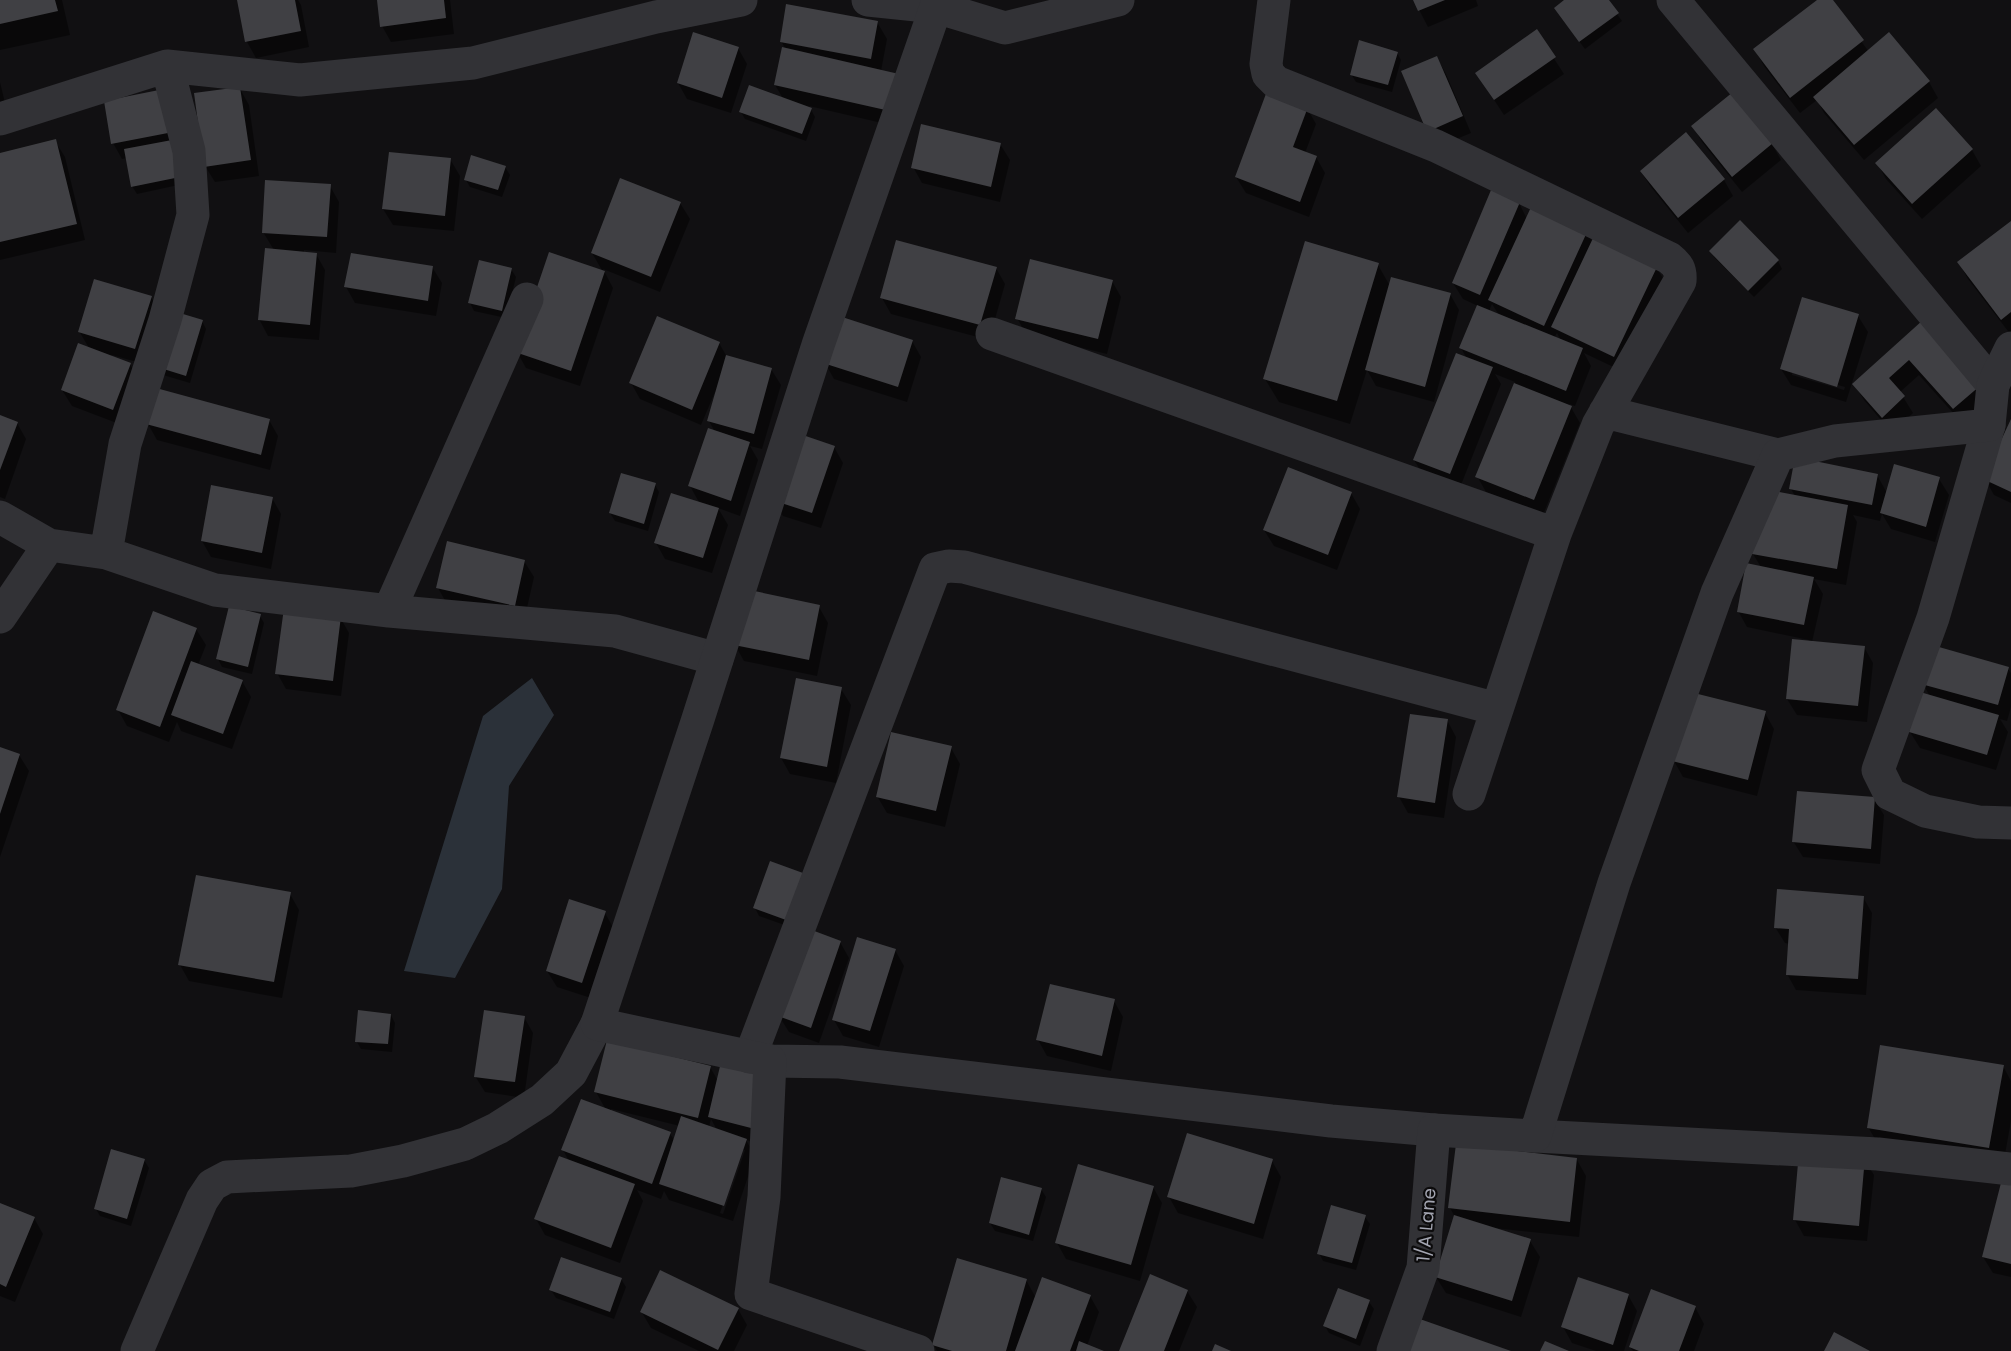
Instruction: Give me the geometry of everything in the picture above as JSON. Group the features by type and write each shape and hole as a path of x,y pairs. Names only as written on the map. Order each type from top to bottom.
{"street":[{"path":"0,119 167,66 300,80 473,63 656,9 741,0"},
{"path":"868,0 936,8 1005,28 1118,0"},
{"path":"1274,0 1266,64 1268,74 1276,82 1436,146 1669,258 1678,265 1680,273 1680,281 1598,425 1555,534 1469,794"},
{"path":"1673,0 1993,385"},
{"path":"137,1351 184,1239 202,1200 212,1185 227,1177 351,1171 404,1161 465,1144 498,1128 542,1100 571,1073 597,1024 818,345 936,8"},
{"path":"106,554 125,444 165,320 194,215 189,151 167,66"},
{"path":"389,611 527,298"},
{"path":"992,334 1555,534"},
{"path":"2011,348 1993,385 1989,425 1933,618 1878,770 1890,794 1925,811 1978,822 2011,823"},
{"path":"1605,412 1778,455 1835,441 1989,425"},
{"path":"1535,1136 1614,883 1713,604 1778,455"},
{"path":"0,517 49,545 106,554 215,590 389,611 615,631 717,659"},
{"path":"0,617 49,545"},
{"path":"918,1351 752,1294 764,1197 760,1059 935,569 949,566 964,567 1497,709"},
{"path":"597,1024 760,1059 840,1062 1331,1121 1434,1130 1878,1154 2011,1169"},
{"name":"1/A Lane","path":"1393,1351 1423,1268 1434,1130"}],"shaded area":[{"path":"532,678 554,715 509,786 502,889 455,978 404,971 483,716"}],"building":[{"path":"0,0 55,0 58,11 0,24"},
{"path":"237,0 295,0 301,31 245,42"},
{"path":"377,0 444,0 446,18 380,27"},
{"path":"1413,0 1445,0 1418,11"},
{"path":"1564,0 1609,0 1619,13 1579,42 1554,8"},
{"path":"1817,0 1833,0 1864,40 1790,98 1753,49"},
{"path":"786,4 878,21 871,59 780,42"},
{"path":"1537,29 1556,57 1494,100 1475,73"},
{"path":"693,32 739,47 722,98 677,83"},
{"path":"1889,32 1930,81 1854,145 1813,97"},
{"path":"1359,40 1398,52 1388,85 1350,75"},
{"path":"782,47 899,74 890,111 774,85"},
{"path":"1437,56 1463,116 1427,132 1401,71"},
{"path":"749,85 812,108 802,134 739,112"},
{"path":"240,87 251,160 204,167 194,93"},
{"path":"159,90 168,133 111,144 104,101"},
{"path":"1267,91 1308,107 1293,147 1317,156 1300,202 1235,177"},
{"path":"1733,92 1773,143 1732,177 1691,126"},
{"path":"1936,108 1973,149 1912,204 1875,163"},
{"path":"921,124 1001,143 991,187 911,168"},
{"path":"1686,132 1725,179 1678,218 1640,171"},
{"path":"56,139 77,224 0,242 0,153"},
{"path":"172,140 180,177 131,187 124,149"},
{"path":"389,152 451,158 445,216 382,209"},
{"path":"471,155 506,166 498,190 464,180"},
{"path":"620,178 681,202 651,277 591,253"},
{"path":"265,180 331,184 327,237 262,233"},
{"path":"1491,190 1520,202 1480,295 1452,283"},
{"path":"1532,205 1588,230 1544,326 1488,300"},
{"path":"1740,220 1779,260 1748,291 1709,251"},
{"path":"2011,221 2011,312 2001,320 1957,262"},
{"path":"1594,236 1658,265 1614,357 1551,327"},
{"path":"896,240 997,267 980,325 880,298"},
{"path":"1305,241 1379,263 1337,401 1263,379"},
{"path":"265,248 317,253 310,325 258,320"},
{"path":"549,252 605,271 571,371 515,352"},
{"path":"351,253 433,266 428,301 344,287"},
{"path":"1030,259 1113,280 1098,339 1015,319"},
{"path":"479,260 512,268 502,311 468,303"},
{"path":"1391,277 1451,293 1425,387 1365,370"},
{"path":"94,279 152,296 135,349 78,332"},
{"path":"1802,297 1859,314 1837,387 1780,369"},
{"path":"1477,305 1583,348 1566,391 1459,348"},
{"path":"173,311 203,320 186,376 157,367"},
{"path":"657,316 720,342 692,410 629,383"},
{"path":"839,316 913,340 898,387 823,363"},
{"path":"1923,320 1981,385 1953,409 1909,360 1889,378 1905,396 1882,418 1852,384"},
{"path":"78,343 131,363 113,410 61,390"},
{"path":"1456,353 1493,367 1450,474 1413,460"},
{"path":"726,355 772,368 754,434 707,421"},
{"path":"1514,383 1572,406 1534,500 1475,477"},
{"path":"156,388 270,419 261,455 146,424"},
{"path":"0,415 18,422 0,470"},
{"path":"2011,419 2011,492 1983,479"},
{"path":"708,428 750,442 731,501 688,486"},
{"path":"794,432 835,446 812,513 772,500"},
{"path":"1795,457 1878,474 1872,505 1789,489"},
{"path":"1894,464 1940,477 1926,527 1880,513"},
{"path":"1288,467 1352,492 1328,555 1263,530"},
{"path":"621,473 656,483 644,524 609,513"},
{"path":"211,485 273,497 262,553 201,541"},
{"path":"1763,489 1848,505 1837,569 1752,554"},
{"path":"671,493 719,508 703,558 654,543"},
{"path":"447,541 525,560 515,606 436,588"},
{"path":"1746,563 1814,577 1804,625 1737,612"},
{"path":"745,589 820,605 809,660 734,645"},
{"path":"229,606 261,614 248,667 216,659"},
{"path":"284,608 341,616 333,681 275,674"},
{"path":"153,611 197,628 160,727 116,710"},
{"path":"1792,639 1865,646 1858,706 1786,699"},
{"path":"1932,645 2009,667 1998,705 1921,684"},
{"path":"191,661 243,680 223,734 171,715"},
{"path":"796,678 842,687 827,767 780,758"},
{"path":"1690,692 1766,711 1748,780 1672,761"},
{"path":"1920,692 1999,715 1987,755 1909,732"},
{"path":"1410,714 1448,719 1435,803 1397,797"},
{"path":"891,732 952,746 936,811 876,797"},
{"path":"0,747 20,754 0,814"},
{"path":"1797,791 1875,797 1871,849 1792,842"},
{"path":"770,861 803,873 786,920 753,908"},
{"path":"196,875 291,892 274,982 178,965"},
{"path":"1777,889 1864,896 1858,979 1786,975 1789,929 1774,928"},
{"path":"569,899 606,911 582,983 546,971"},
{"path":"809,929 841,941 811,1028 778,1016"},
{"path":"857,937 896,949 870,1031 832,1020"},
{"path":"1050,984 1115,999 1102,1056 1036,1040"},
{"path":"358,1010 391,1014 388,1044 355,1042"},
{"path":"484,1010 525,1016 515,1082 474,1077"},
{"path":"607,1040 711,1066 698,1118 594,1092"},
{"path":"1880,1045 2004,1065 1989,1148 1867,1128"},
{"path":"721,1062 765,1072 751,1128 708,1117"},
{"path":"581,1099 671,1132 652,1184 561,1150"},
{"path":"681,1116 747,1139 724,1206 659,1184"},
{"path":"1187,1133 1273,1159 1254,1224 1167,1197"},
{"path":"1456,1144 1577,1158 1570,1222 1448,1208"},
{"path":"111,1149 145,1159 127,1219 94,1209"},
{"path":"1799,1152 1865,1157 1859,1226 1793,1220"},
{"path":"559,1156 635,1184 611,1248 534,1219"},
{"path":"1078,1164 1154,1186 1131,1265 1055,1243"},
{"path":"1001,1177 1042,1188 1029,1235 989,1223"},
{"path":"2002,1179 2011,1181 2011,1264 1982,1257"},
{"path":"0,1203 35,1217 6,1287 0,1284"},
{"path":"1331,1205 1366,1215 1352,1263 1317,1254"},
{"path":"1454,1215 1531,1239 1512,1301 1435,1277"},
{"path":"561,1257 622,1278 610,1312 549,1290"},
{"path":"957,1258 1027,1279 1006,1351 952,1351 932,1345"},
{"path":"660,1270 739,1308 718,1350 640,1312"},
{"path":"1150,1274 1188,1290 1164,1351 1119,1351"},
{"path":"1042,1277 1091,1295 1070,1351 1015,1351"},
{"path":"1578,1277 1629,1294 1613,1345 1561,1327"},
{"path":"1338,1288 1370,1300 1356,1339 1323,1326"},
{"path":"1651,1289 1696,1306 1679,1351 1639,1351 1629,1347"},
{"path":"1417,1318 1511,1351 1406,1351"},
{"path":"1834,1332 1870,1351 1824,1351"},
{"path":"1079,1341 1104,1351 1076,1351"},
{"path":"1545,1341 1569,1351 1540,1351"},
{"path":"1215,1344 1231,1351 1212,1351"}]}
